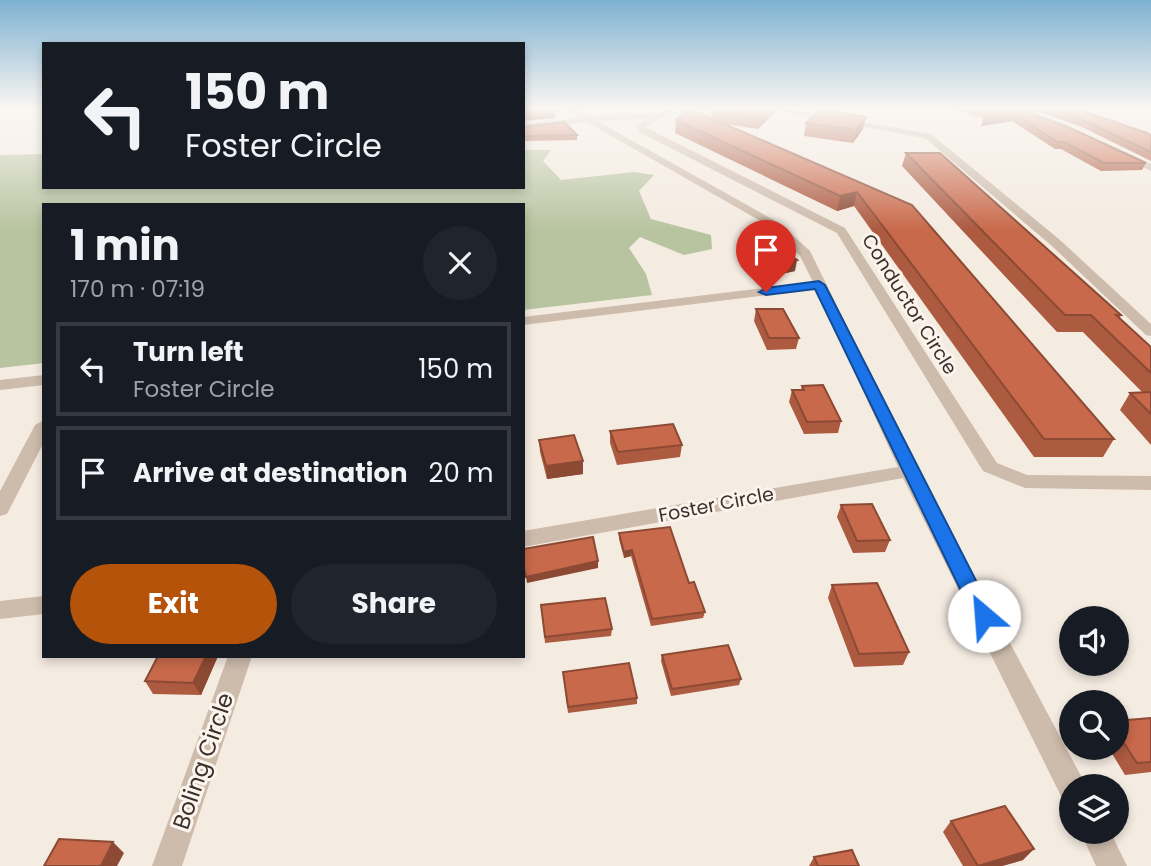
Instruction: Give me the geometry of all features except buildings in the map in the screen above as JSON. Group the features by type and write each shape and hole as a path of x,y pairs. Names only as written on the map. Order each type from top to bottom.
{"street":[{"path":"640,149 775,225 806,254 909,471 1065,774"},
{"name":"Conductor Circle","path":"680,149 841,232 990,467 1024,481 1151,483"},
{"path":"944,149 1056,243 1151,332"},
{"path":"1118,152 1151,168"},
{"path":"525,321 819,285"},
{"path":"0,385 42,380"},
{"path":"0,509 42,429"},
{"name":"Foster Circle","path":"525,539 909,471"},
{"path":"0,610 42,605"},
{"name":"Boling Circle","path":"167,866 239,658"},
{"path":"1101,844 1112,866"}],"green space":[{"path":"525,150 551,150 543,161 561,180 634,172 654,175 639,191 651,219 711,235 712,249 684,255 640,237 629,248 646,274 652,295 525,310 525,203 42,203 42,363 0,368 0,155 42,154 42,189 525,189"}],"route":[{"path":"766,292 819,285 909,471 984,616"}]}
